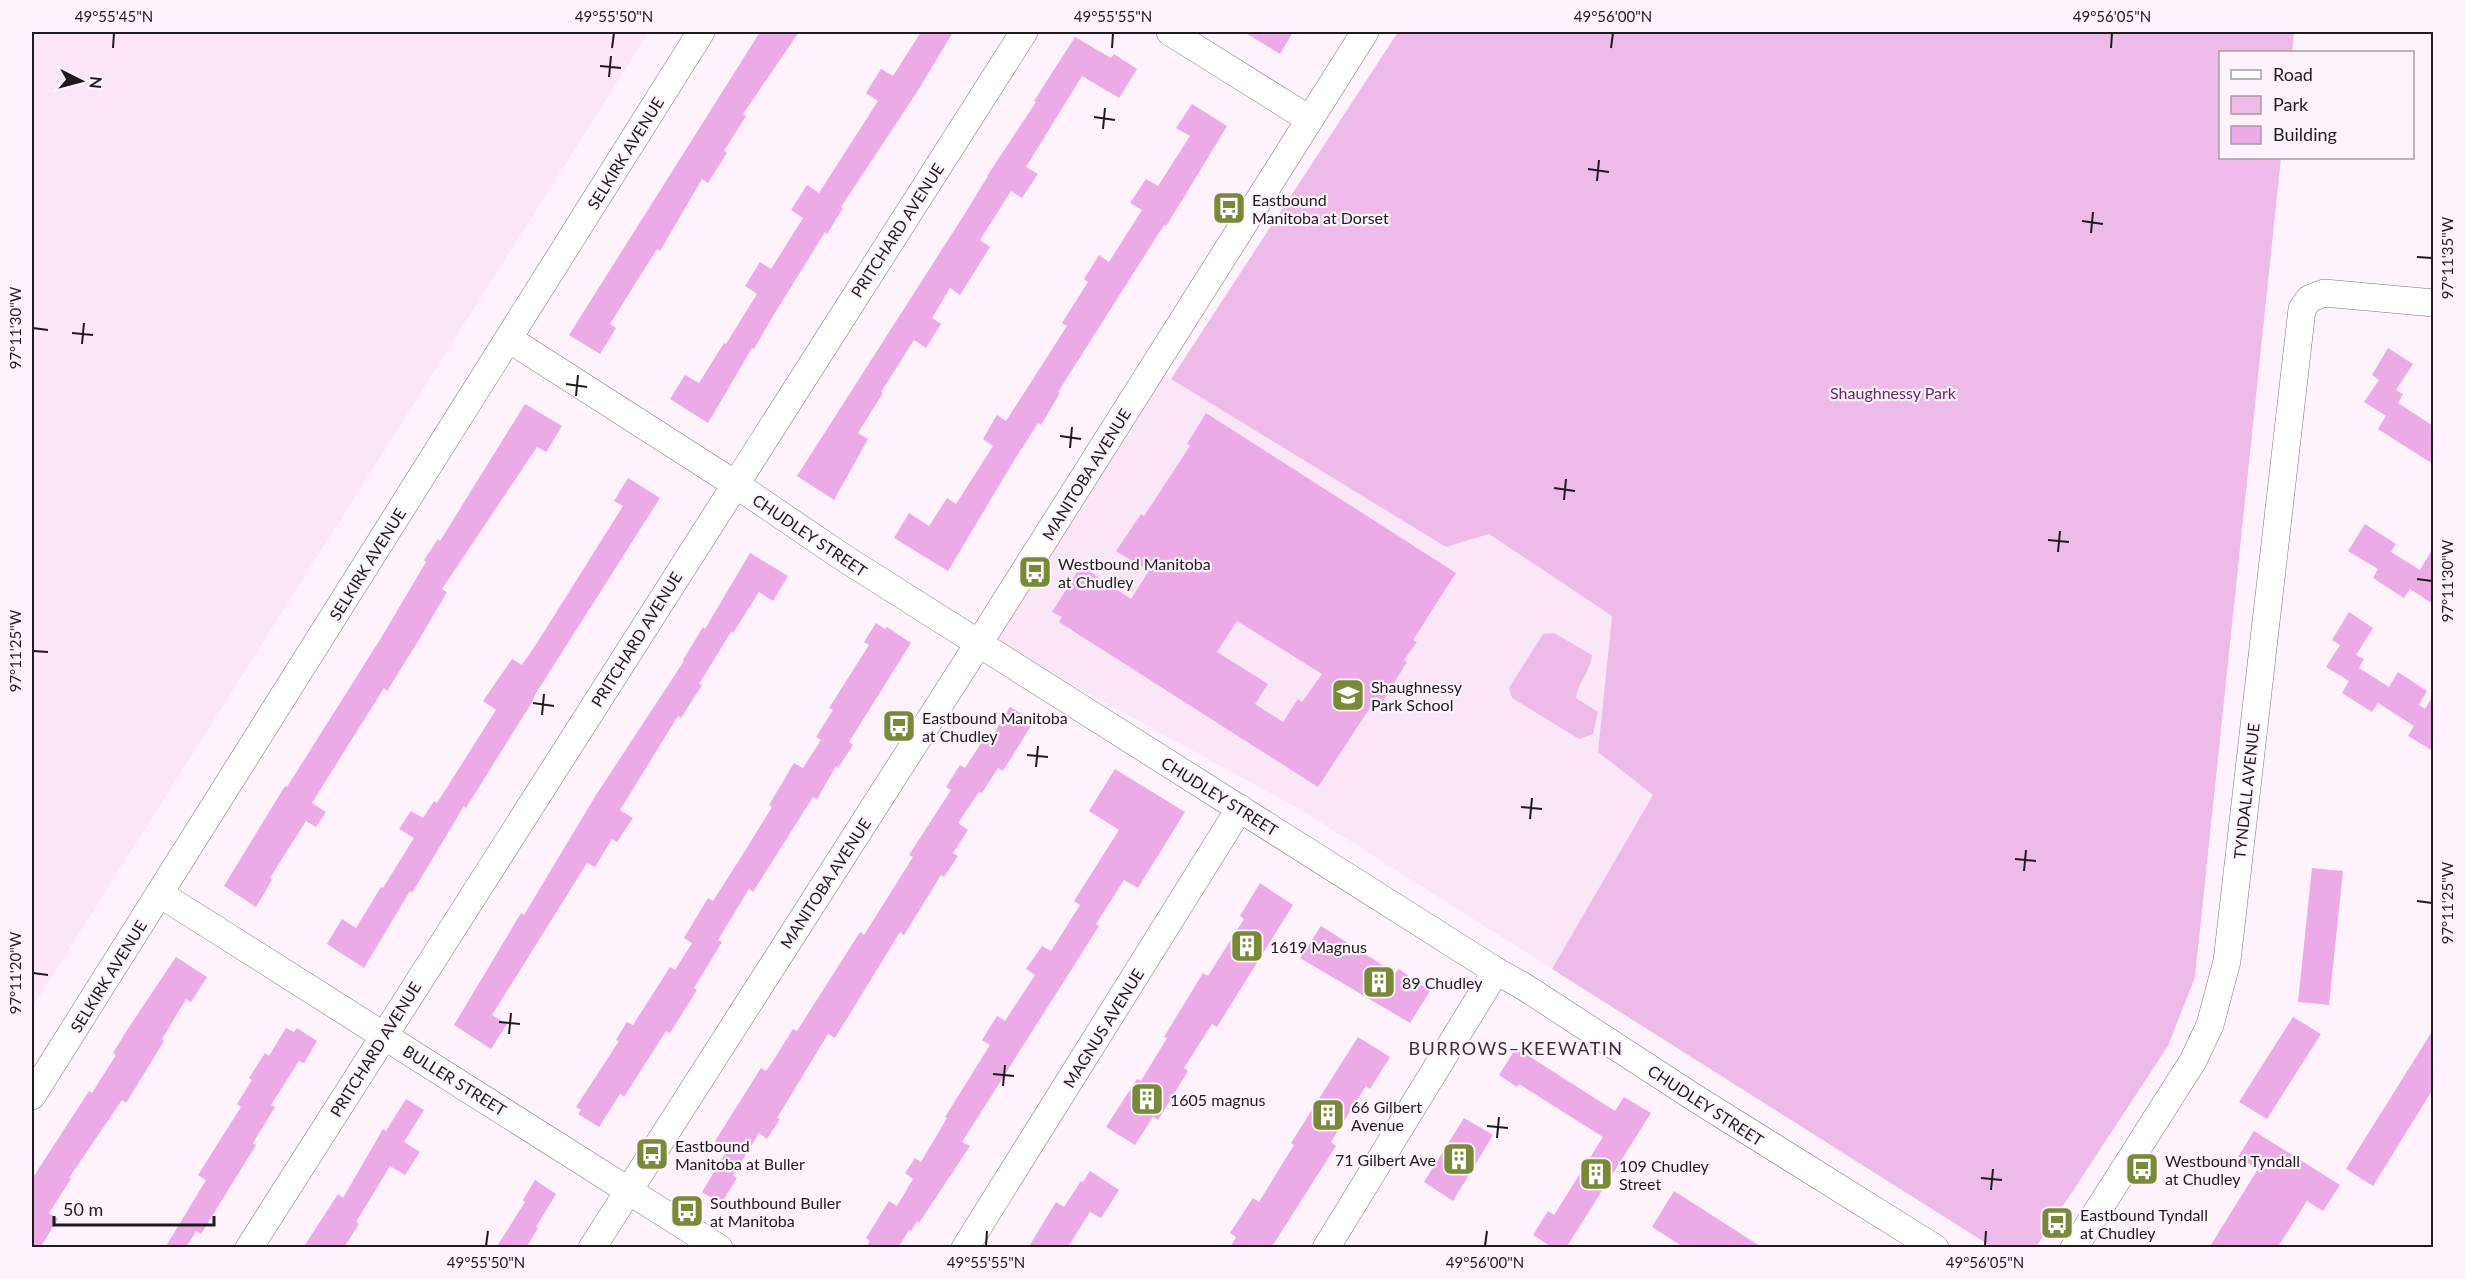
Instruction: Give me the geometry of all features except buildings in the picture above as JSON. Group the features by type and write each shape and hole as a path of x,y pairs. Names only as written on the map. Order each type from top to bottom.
{"street":[{"name":"SELKIRK AVENUE","path":"32,1096 700,32"},
{"name":"PRITCHARD AVENUE","path":"249,1248 1024,32"},
{"path":"1170,32 1310,119"},
{"name":"MANITOBA AVENUE","path":"592,1248 1365,32"},
{"name":"TYNDALL AVENUE","path":"2074,1248 2193,1061 2210,1025 2220,992 2227,962 2302,309 2309,299 2332,294 2433,303"},
{"name":"CHUDLEY STREET","path":"509,339 978,644 1935,1248"},
{"name":"MAGNUS AVENUE","path":"965,1248 1240,808"},
{"name":"BULLER STREET","path":"160,894 719,1248"},
{"path":"1326,1248 1496,971"}],"shaded area":[{"path":"32,32 649,32 32,1008"},
{"name":"Shaughnessy Park School","path":"1156,370 1446,547 1489,534 1612,616 1598,752 1653,795 1552,969 1304,812 988,638"}],"green space":[{"name":"Shaughnessy Park","path":"1398,32 2294,32 2292,51 2219,51 2219,159 2281,159 2195,977 2168,1046 2036,1247 1992,1247 1552,969 1653,795 1598,752 1612,616 1489,534 1446,547 1171,379"},
{"path":"1554,633 1592,655 1576,698 1598,712 1593,734 1579,739 1512,698 1509,688 1543,634"}],"place":[{"name":"Eastbound Manitoba at Dorset","path":"1229,208"},
{"name":"Westbound Manitoba at Chudley","path":"1035,572"},
{"name":"Shaughnessy Park School","path":"1348,695"},
{"name":"Eastbound Manitoba at Chudley","path":"899,726"},
{"name":"1619 Magnus","path":"1247,946"},
{"name":"89 Chudley","path":"1379,982"},
{"name":"1605 magnus","path":"1147,1099"},
{"name":"66 Gilbert Avenue","path":"1328,1115"},
{"name":"Eastbound Manitoba at Buller","path":"652,1154"},
{"name":"71 Gilbert Ave","path":"1459,1159"},
{"name":"Westbound Tyndall at Chudley","path":"2142,1169"},
{"name":"109 Chudley Street","path":"1596,1174"},
{"name":"Southbound Buller at Manitoba","path":"687,1211"},
{"name":"Eastbound Tyndall at Chudley","path":"2057,1223"}],"district":[{"name":"BURROWS–KEEWATIN","path":"1516,1048"}]}
